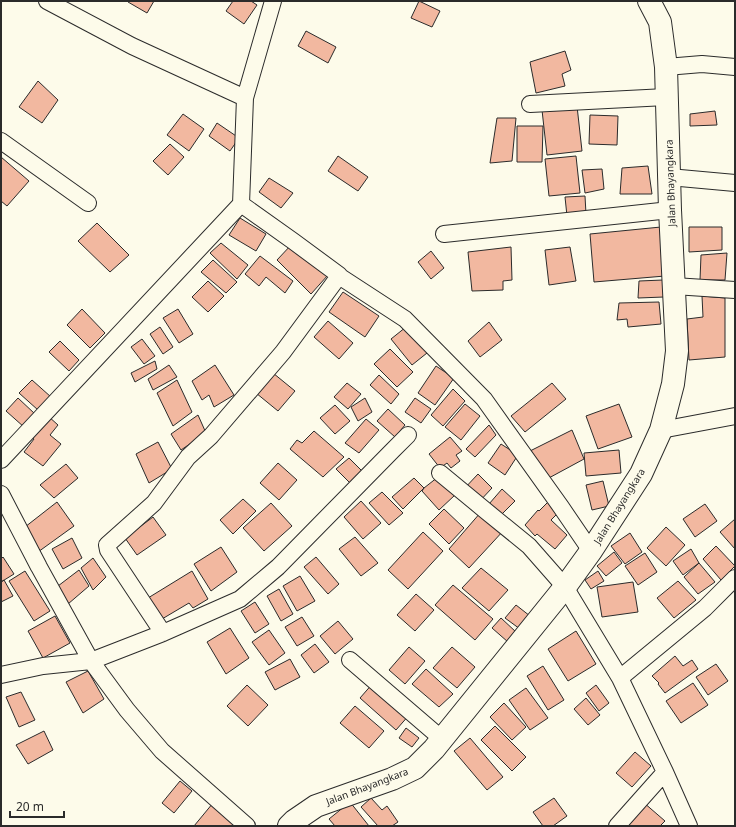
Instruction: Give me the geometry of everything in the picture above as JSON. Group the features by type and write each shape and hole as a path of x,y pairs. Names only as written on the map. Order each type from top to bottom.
{"street":[{"path":"46,1 132,46 245,98"},
{"path":"1,460 241,204 245,98 272,1"},
{"name":"Jalan Bhayangkara","path":"289,826 294,820 316,806 392,779 415,768 434,749 565,587 591,551 641,474 660,430 673,384 677,351 670,210 666,67 660,22 649,1"},
{"path":"666,67 702,64 735,68"},
{"path":"530,104 666,98"},
{"path":"1,141 88,202"},
{"path":"669,177 735,183"},
{"path":"241,204 340,275 339,276 405,319 484,399 591,551"},
{"path":"444,234 670,210"},
{"path":"163,633 108,550 107,545 154,503 188,457 211,436 283,352 339,276"},
{"path":"674,286 735,290"},
{"path":"660,430 735,416"},
{"path":"1,675 43,666 91,661 163,633 240,599 278,567 408,435"},
{"path":"440,473 530,546 565,587 620,678 689,826"},
{"path":"1,494 91,661 127,710 162,751 247,826"},
{"path":"620,678 705,608 735,578"},
{"path":"350,660 442,739"},
{"path":"617,826 665,772"}],"building":[{"path":"154,1 147,13 128,2"},
{"path":"233,1 251,1 257,5 244,24 226,11"},
{"path":"419,1 440,11 432,27 411,18"},
{"path":"306,31 336,47 328,63 298,46"},
{"path":"565,51 571,70 562,74 565,86 536,93 530,62"},
{"path":"38,81 58,100 42,123 19,107"},
{"path":"577,106 582,151 547,155 542,110"},
{"path":"715,111 717,125 690,126 690,114"},
{"path":"183,114 204,129 189,151 167,135"},
{"path":"590,115 618,116 617,145 589,144"},
{"path":"497,118 516,118 512,161 490,163"},
{"path":"217,123 239,138 230,151 209,136"},
{"path":"517,126 543,126 542,162 517,162"},
{"path":"170,144 184,157 168,175 153,161"},
{"path":"338,156 368,177 358,191 328,171"},
{"path":"576,156 580,193 549,196 545,159"},
{"path":"1,157 29,181 7,206 1,201"},
{"path":"648,166 652,194 620,194 622,168"},
{"path":"602,169 604,189 585,193 582,170"},
{"path":"269,178 293,193 281,208 259,192"},
{"path":"585,196 586,214 567,216 565,197"},
{"path":"240,218 266,234 256,251 229,235"},
{"path":"97,223 129,255 110,272 78,241"},
{"path":"661,227 665,276 594,282 590,234"},
{"path":"689,227 722,227 722,250 689,252"},
{"path":"221,243 248,265 237,279 210,253"},
{"path":"292,244 328,275 311,294 277,260"},
{"path":"511,247 512,280 503,281 503,290 472,291 468,252"},
{"path":"570,247 576,281 549,285 545,250"},
{"path":"431,251 444,268 431,279 418,262"},
{"path":"727,253 725,280 700,280 701,255"},
{"path":"260,256 293,281 285,293 266,277 259,286 245,274"},
{"path":"213,260 237,282 226,293 201,272"},
{"path":"663,280 664,297 638,298 639,281"},
{"path":"208,281 224,296 208,312 192,297"},
{"path":"343,292 379,316 365,337 329,312"},
{"path":"702,296 725,298 725,357 689,360 687,319 703,317"},
{"path":"659,302 661,324 628,327 627,319 617,320 619,303"},
{"path":"82,309 105,333 90,348 67,325"},
{"path":"178,309 193,334 179,343 163,318"},
{"path":"328,321 353,343 339,359 314,337"},
{"path":"489,322 502,340 480,357 468,341"},
{"path":"160,327 173,347 163,354 150,334"},
{"path":"406,327 427,353 412,365 391,339"},
{"path":"142,339 155,356 144,364 131,347"},
{"path":"60,341 79,360 69,371 49,352"},
{"path":"390,349 413,372 397,387 374,364"},
{"path":"155,361 157,369 135,382 131,373"},
{"path":"169,365 177,377 153,390 148,379"},
{"path":"215,365 234,395 214,407 209,395 202,400 192,381"},
{"path":"436,366 454,378 435,405 418,393"},
{"path":"273,373 295,391 278,411 256,393"},
{"path":"379,375 399,394 391,404 370,385"},
{"path":"32,380 51,397 38,410 19,393"},
{"path":"177,380 192,412 173,426 157,393"},
{"path":"347,383 361,394 348,409 334,397"},
{"path":"552,383 566,399 525,432 511,416"},
{"path":"453,389 465,401 443,426 431,415"},
{"path":"18,398 35,414 24,427 6,411"},
{"path":"365,398 372,412 358,421 351,407"},
{"path":"415,398 431,409 421,423 405,412"},
{"path":"465,404 480,416 461,440 445,427"},
{"path":"619,404 632,437 598,449 586,416"},
{"path":"335,405 350,421 335,434 320,418"},
{"path":"388,409 405,425 395,437 377,421"},
{"path":"198,415 206,433 181,450 171,434"},
{"path":"48,416 58,425 50,435 61,444 43,466 24,452 34,439 31,437"},
{"path":"366,419 379,430 359,453 345,443"},
{"path":"489,425 496,435 475,457 466,449"},
{"path":"572,430 584,459 547,479 530,451"},
{"path":"314,431 344,457 323,477 290,449 297,440 302,443"},
{"path":"450,437 462,451 456,455 460,461 451,468 447,463 440,468 429,454"},
{"path":"158,442 172,469 149,483 136,454"},
{"path":"501,444 518,455 505,475 488,463"},
{"path":"619,450 621,473 586,476 584,453"},
{"path":"349,458 364,473 352,485 336,469"},
{"path":"278,463 297,480 279,500 260,483"},
{"path":"66,464 78,478 54,498 40,485"},
{"path":"478,474 492,488 477,504 463,490"},
{"path":"438,477 455,495 439,510 422,491"},
{"path":"414,478 424,488 403,509 392,497"},
{"path":"603,481 609,506 592,510 586,485"},
{"path":"502,489 515,501 501,515 489,504"},
{"path":"382,492 403,513 389,525 369,503"},
{"path":"243,499 256,511 233,534 220,520"},
{"path":"361,501 381,523 363,539 344,517"},
{"path":"549,501 559,512 551,520 567,535 555,549 537,534 535,536 525,525 538,510 539,511"},
{"path":"57,502 74,526 38,552 25,527"},
{"path":"271,503 292,526 264,551 243,528"},
{"path":"705,504 717,521 695,537 683,519"},
{"path":"444,509 464,528 449,544 429,524"},
{"path":"481,512 504,530 469,568 449,549"},
{"path":"153,517 166,535 137,555 125,538"},
{"path":"735,519 735,549 720,532"},
{"path":"666,527 685,545 666,566 647,548"},
{"path":"423,532 443,551 408,589 388,570"},
{"path":"630,533 642,552 625,564 611,546"},
{"path":"355,537 378,563 361,576 339,549"},
{"path":"72,538 82,558 63,569 52,549"},
{"path":"716,546 735,566 721,580 703,559"},
{"path":"221,547 237,572 211,591 194,564"},
{"path":"691,549 699,563 683,575 673,561"},
{"path":"614,552 622,563 606,576 597,566"},
{"path":"645,553 657,572 638,585 625,566"},
{"path":"3,557 14,574 1,582 1,559"},
{"path":"316,557 339,584 328,594 304,567"},
{"path":"93,558 106,577 93,590 81,568"},
{"path":"699,563 715,582 698,594 684,577"},
{"path":"481,568 508,590 489,611 462,588"},
{"path":"79,570 89,586 68,604 58,586"},
{"path":"25,571 50,611 34,621 9,581"},
{"path":"192,571 208,599 193,608 189,603 162,619 148,598"},
{"path":"598,571 604,581 591,589 585,580"},
{"path":"300,576 315,601 297,611 283,586"},
{"path":"4,580 13,596 1,602 1,582"},
{"path":"678,581 696,600 674,618 657,598"},
{"path":"633,582 638,612 602,617 597,587"},
{"path":"453,585 493,619 475,640 435,605"},
{"path":"279,589 293,614 281,621 267,596"},
{"path":"416,594 434,610 415,631 397,615"},
{"path":"255,602 269,624 255,633 241,611"},
{"path":"516,605 530,616 520,629 505,618"},
{"path":"55,616 70,643 43,658 28,631"},
{"path":"302,617 314,636 297,646 285,627"},
{"path":"501,618 516,632 508,642 492,628"},
{"path":"338,621 353,639 335,654 320,636"},
{"path":"230,628 249,658 226,674 207,642"},
{"path":"269,630 285,653 269,665 252,642"},
{"path":"576,631 596,664 568,681 548,649"},
{"path":"315,644 329,662 314,673 301,655"},
{"path":"409,647 425,661 405,684 389,670"},
{"path":"452,647 475,667 457,688 433,668"},
{"path":"675,656 683,666 692,660 698,669 665,693 658,684 659,683 652,676"},
{"path":"290,659 300,677 275,690 265,672"},
{"path":"716,664 728,681 708,695 696,677"},
{"path":"543,666 564,700 548,710 527,676"},
{"path":"426,669 453,694 439,707 412,684"},
{"path":"88,671 104,699 83,713 66,682"},
{"path":"374,682 410,714 396,730 360,698"},
{"path":"693,683 708,705 681,723 666,701"},
{"path":"247,685 268,705 248,726 227,706"},
{"path":"596,685 609,703 599,711 586,693"},
{"path":"526,688 548,718 530,730 509,700"},
{"path":"21,692 35,720 19,727 6,697"},
{"path":"586,698 600,715 588,725 574,709"},
{"path":"504,703 526,727 512,740 490,717"},
{"path":"355,706 384,731 369,748 340,723"},
{"path":"495,726 526,757 512,771 481,740"},
{"path":"406,728 419,738 412,747 399,738"},
{"path":"44,731 53,750 28,764 16,745"},
{"path":"470,738 503,777 487,790 454,751"},
{"path":"635,752 651,766 632,787 616,773"},
{"path":"180,781 192,791 174,813 162,803"},
{"path":"371,798 382,810 387,806 398,822 392,826 378,826 361,807"},
{"path":"554,798 567,816 553,826 543,826 533,812"},
{"path":"350,802 369,826 335,826 329,819"},
{"path":"643,802 665,821 660,826 622,826"},
{"path":"213,803 240,826 194,826"}]}
